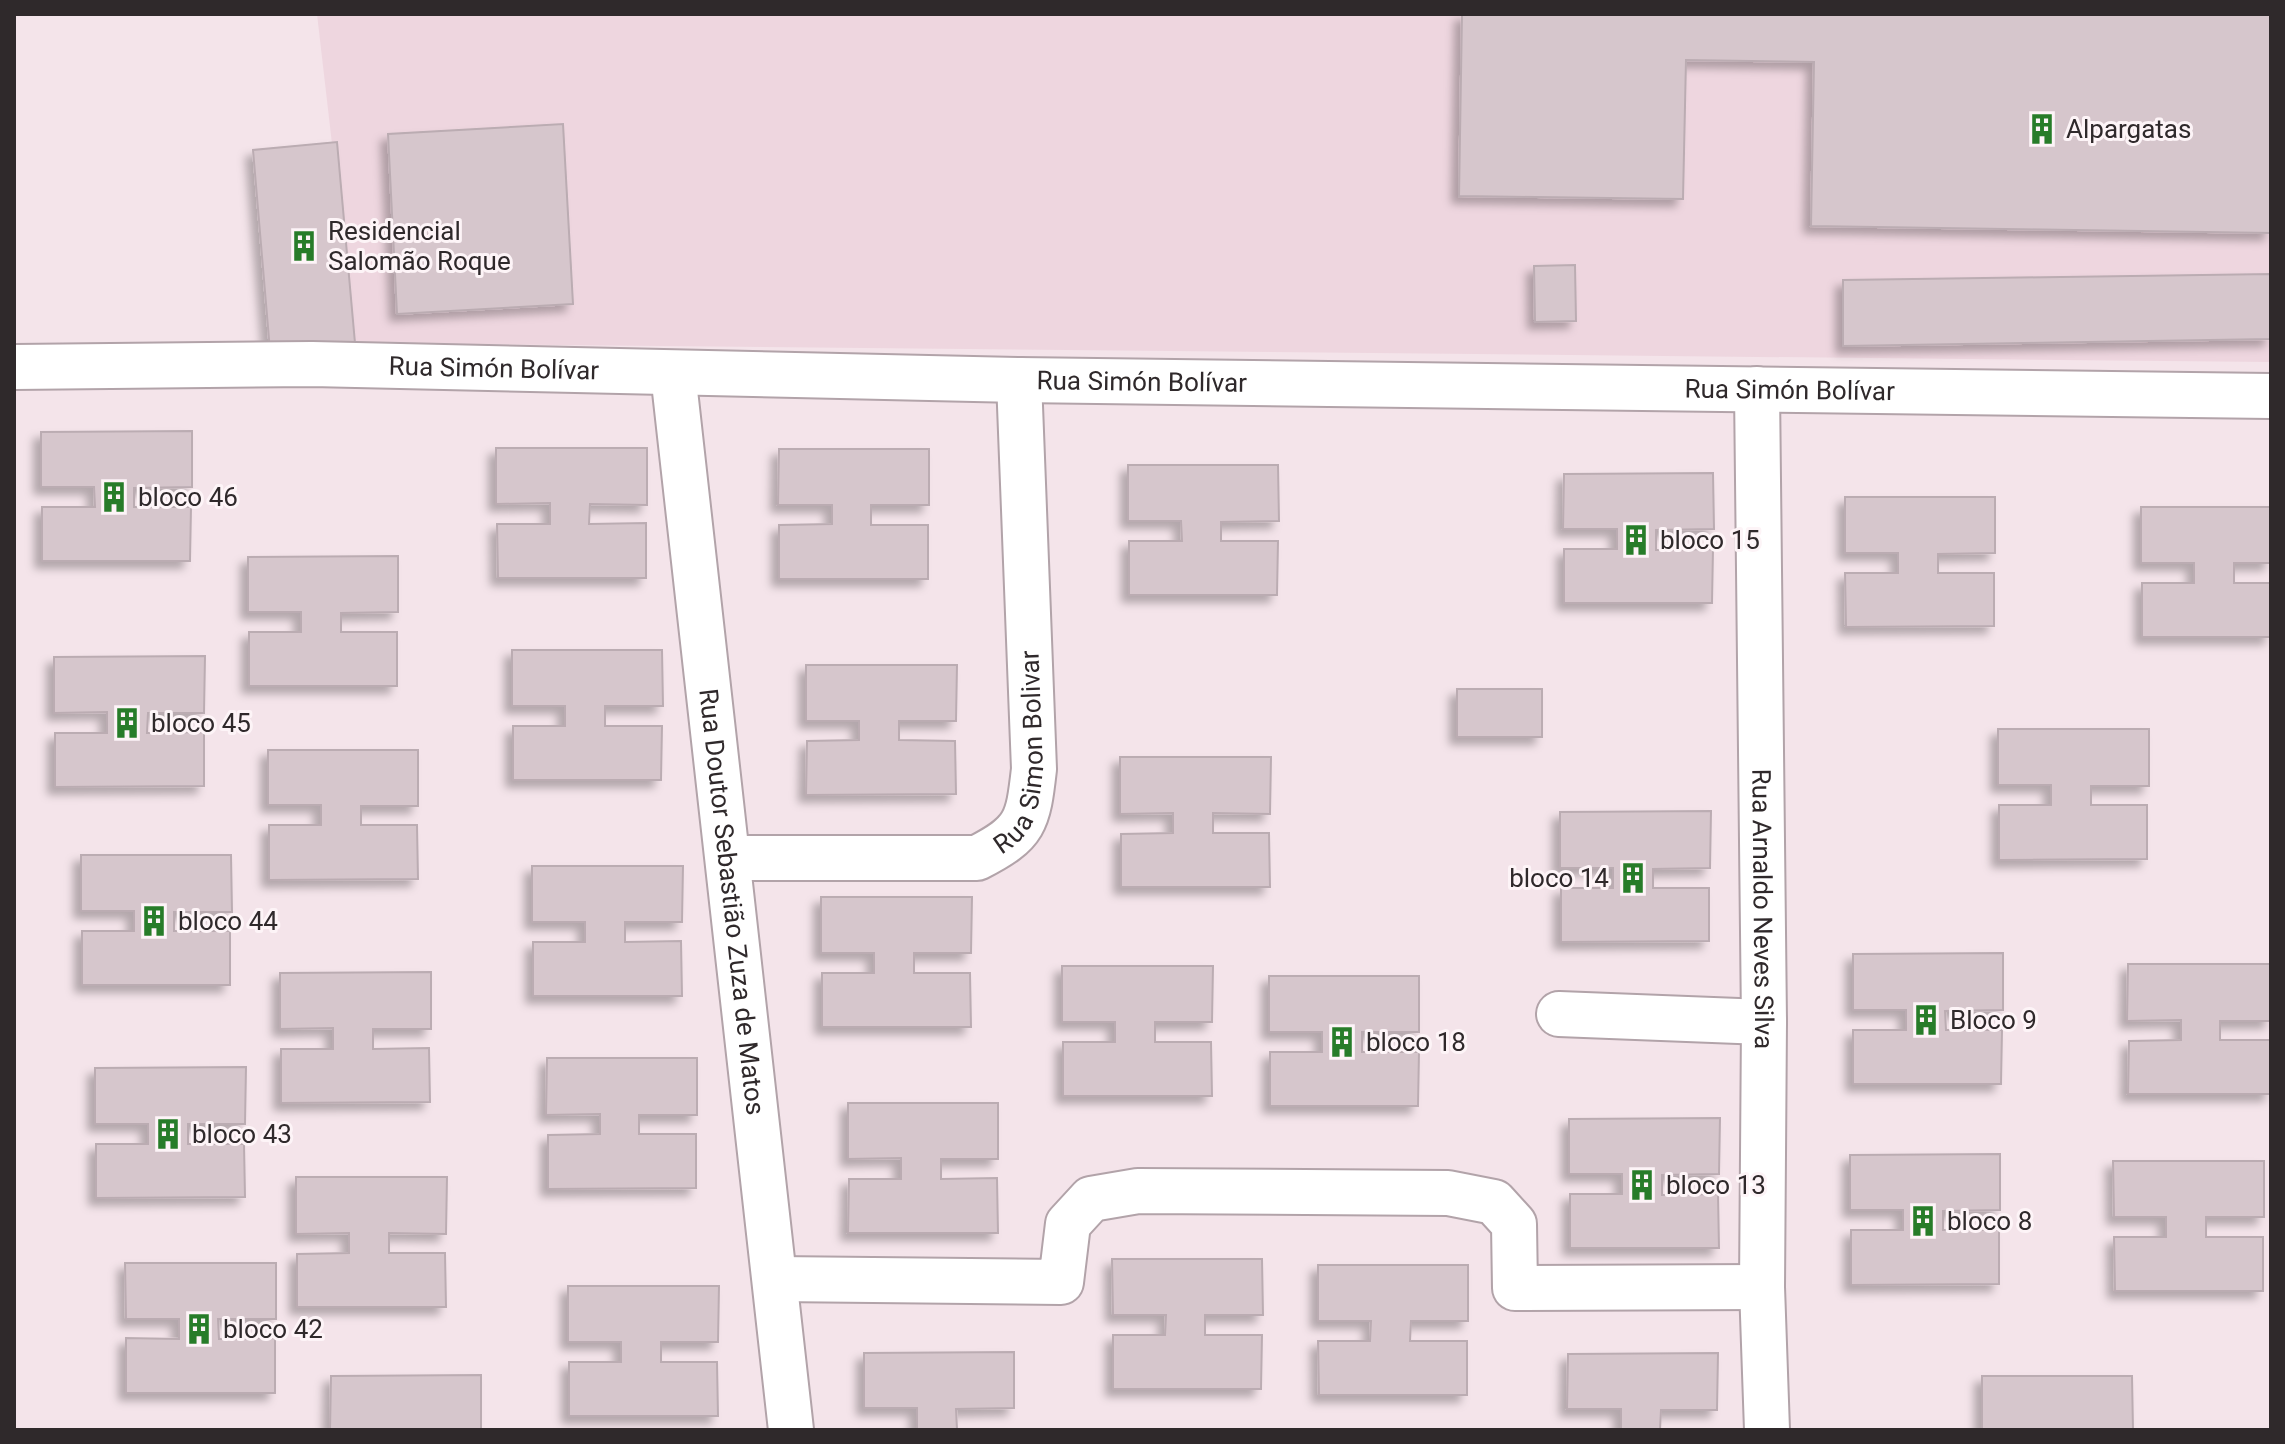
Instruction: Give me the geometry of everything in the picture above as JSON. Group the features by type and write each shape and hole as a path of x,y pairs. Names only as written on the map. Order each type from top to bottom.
{"street":[{"name":"Rua Simón Bolívar","path":"14,367 312,364 1019,380 2271,396"},
{"name":"Rua Doutor Sebastião Zuza de Matos","path":"673,373 730,858 791,1430"},
{"name":"Rua Simon Bolivar","path":"730,858 977,858 1011,841 1029,809 1034,769 1019,380"},
{"name":"Rua Arnaldo Neves Silva","path":"1757,389 1764,1022 1762,1287 1767,1430"},
{"path":"1559,1014 1764,1022"},
{"path":"776,1279 1061,1282 1068,1224 1091,1199 1154,1191 1448,1193 1494,1202 1514,1224 1515,1288 1762,1287"}],"shaded area":[{"path":"317,14 2271,14 2271,362 355,343"}],"building":[{"name":"Alpargatas","path":"1462,14 2271,14 2271,233 1811,226 1814,62 1686,60 1683,199 1459,196"},
{"path":"563,124 573,304 397,314 388,134"},
{"name":"Residencial Salomão Roque","path":"337,142 355,343 270,351 253,150"},
{"path":"1575,265 1576,321 1535,322 1534,266"},
{"path":"2271,274 2271,339 1843,346 1843,280"},
{"name":"bloco 46","path":"192,431 192,487 134,488 134,507 191,507 190,561 42,561 42,507 95,507 94,487 41,487 41,432"},
{"path":"496,448 647,448 647,505 590,504 589,524 646,523 646,578 498,578 497,524 550,524 550,503 496,504"},
{"path":"779,449 929,449 929,505 871,505 871,525 928,525 928,579 779,579 779,525 832,524 832,505 778,505"},
{"path":"1128,465 1278,465 1279,521 1221,522 1221,541 1278,541 1277,595 1129,595 1129,541 1182,541 1181,521 1128,521"},
{"name":"bloco 15","path":"1713,473 1714,529 1656,530 1656,550 1713,549 1712,603 1564,603 1564,549 1617,549 1617,529 1563,529 1564,474"},
{"path":"1845,497 1995,497 1995,553 1938,554 1938,573 1994,573 1994,626 1846,627 1845,573 1898,573 1898,553 1845,553"},
{"path":"2141,507 2271,507 2271,563 2234,563 2234,583 2271,583 2271,637 2142,637 2142,583 2194,583 2194,563 2141,563"},
{"path":"398,556 398,612 341,613 341,632 397,632 397,686 249,686 249,632 301,632 301,612 248,612 248,557"},
{"path":"512,650 662,650 663,706 605,706 605,726 662,726 661,780 513,780 513,726 565,726 565,706 512,706"},
{"name":"bloco 45","path":"205,656 204,713 148,713 147,733 204,732 204,786 55,787 55,733 107,733 107,712 54,713 54,657"},
{"path":"806,665 957,665 956,721 899,721 899,740 955,741 956,794 806,795 807,741 859,740 859,721 806,721"},
{"path":"1457,689 1542,689 1542,737 1457,737"},
{"path":"1998,729 2149,729 2149,786 2091,786 2091,805 2147,805 2147,859 1999,860 1999,805 2051,805 2051,785 1998,785"},
{"path":"268,750 418,750 418,806 361,806 361,825 417,825 418,879 269,880 269,825 321,825 321,805 268,805"},
{"path":"1120,757 1271,757 1270,814 1213,813 1213,833 1269,833 1270,887 1121,887 1121,834 1173,833 1173,813 1120,814"},
{"name":"bloco 14","path":"1711,811 1710,868 1653,869 1653,888 1709,888 1709,941 1561,942 1561,888 1613,888 1613,868 1560,868 1560,812"},
{"name":"bloco 44","path":"81,855 231,855 232,912 174,912 174,931 230,931 230,985 82,985 82,931 134,931 134,911 81,911"},
{"path":"532,866 683,866 682,922 625,922 625,942 681,941 682,996 533,996 533,942 585,942 585,922 532,922"},
{"path":"821,897 972,897 971,953 914,953 914,973 970,973 971,1027 822,1027 822,973 874,973 874,953 821,953"},
{"name":"Bloco 9","path":"2003,953 2003,1010 1945,1011 1946,1030 2002,1030 2001,1084 1853,1084 1853,1030 1906,1030 1906,1010 1853,1010 1853,954"},
{"path":"2128,964 2271,964 2271,1021 2220,1021 2220,1040 2271,1040 2271,1094 2128,1094 2129,1041 2181,1040 2181,1020 2127,1021"},
{"path":"1062,966 1213,966 1212,1022 1155,1022 1155,1042 1211,1042 1212,1096 1063,1096 1063,1042 1115,1042 1115,1022 1062,1022"},
{"path":"431,972 431,1029 373,1029 373,1049 429,1048 430,1102 281,1103 281,1049 333,1049 333,1028 280,1029 280,973"},
{"name":"bloco 18","path":"1269,976 1419,976 1419,1032 1362,1032 1362,1052 1419,1052 1418,1106 1270,1106 1270,1052 1322,1052 1322,1032 1269,1032"},
{"path":"547,1058 697,1058 697,1115 639,1115 639,1134 696,1134 696,1188 548,1189 548,1135 600,1134 600,1114 546,1115"},
{"name":"bloco 43","path":"246,1067 245,1124 188,1124 188,1144 244,1144 245,1197 96,1198 96,1144 148,1144 148,1124 95,1124 95,1068"},
{"path":"848,1103 998,1103 998,1159 941,1159 941,1179 997,1178 998,1233 848,1233 849,1179 901,1179 901,1158 848,1159"},
{"name":"bloco 13","path":"1720,1118 1719,1174 1662,1175 1662,1195 1718,1194 1719,1248 1570,1248 1570,1194 1622,1194 1622,1174 1569,1174 1569,1119"},
{"name":"bloco 8","path":"2000,1154 2000,1210 1943,1211 1943,1230 1999,1230 1999,1284 1851,1285 1851,1230 1903,1230 1903,1210 1850,1210 1850,1155"},
{"path":"2113,1161 2264,1161 2264,1217 2206,1217 2206,1237 2263,1237 2263,1291 2115,1291 2114,1237 2166,1237 2166,1217 2114,1217"},
{"path":"296,1177 447,1177 446,1234 389,1233 389,1253 445,1253 446,1307 297,1307 297,1254 349,1253 349,1233 296,1234"},
{"path":"1112,1259 1262,1259 1263,1315 1205,1315 1205,1335 1262,1335 1261,1389 1113,1389 1113,1335 1165,1335 1166,1315 1113,1315"},
{"name":"bloco 42","path":"125,1263 276,1263 276,1319 218,1319 219,1339 275,1338 275,1393 126,1393 126,1338 179,1339 179,1319 126,1319"},
{"path":"1318,1265 1468,1265 1468,1321 1411,1321 1410,1341 1467,1341 1467,1395 1319,1395 1318,1341 1370,1341 1371,1321 1318,1321"},
{"path":"568,1286 719,1286 718,1342 661,1342 661,1362 717,1362 718,1416 569,1416 569,1362 621,1362 621,1342 568,1342"},
{"path":"1014,1352 1014,1408 956,1409 957,1429 1013,1430 865,1430 917,1429 917,1408 864,1408 864,1353"},
{"path":"1718,1353 1717,1410 1661,1410 1660,1430 1569,1430 1621,1429 1621,1409 1567,1409 1568,1354"},
{"path":"481,1375 481,1430 330,1430 331,1376"},
{"path":"1982,1376 2132,1376 2133,1430 1982,1430"}],"place":[{"name":"Alpargatas","path":"2042,129"},
{"name":"Residencial Salomão Roque","path":"304,246"},
{"name":"bloco 46","path":"114,497"},
{"name":"bloco 15","path":"1636,540"},
{"name":"bloco 45","path":"127,723"},
{"name":"bloco 14","path":"1633,878"},
{"name":"bloco 44","path":"154,921"},
{"name":"Bloco 9","path":"1926,1020"},
{"name":"bloco 18","path":"1342,1042"},
{"name":"bloco 43","path":"168,1134"},
{"name":"bloco 13","path":"1642,1185"},
{"name":"bloco 8","path":"1923,1221"},
{"name":"bloco 42","path":"199,1329"}]}
